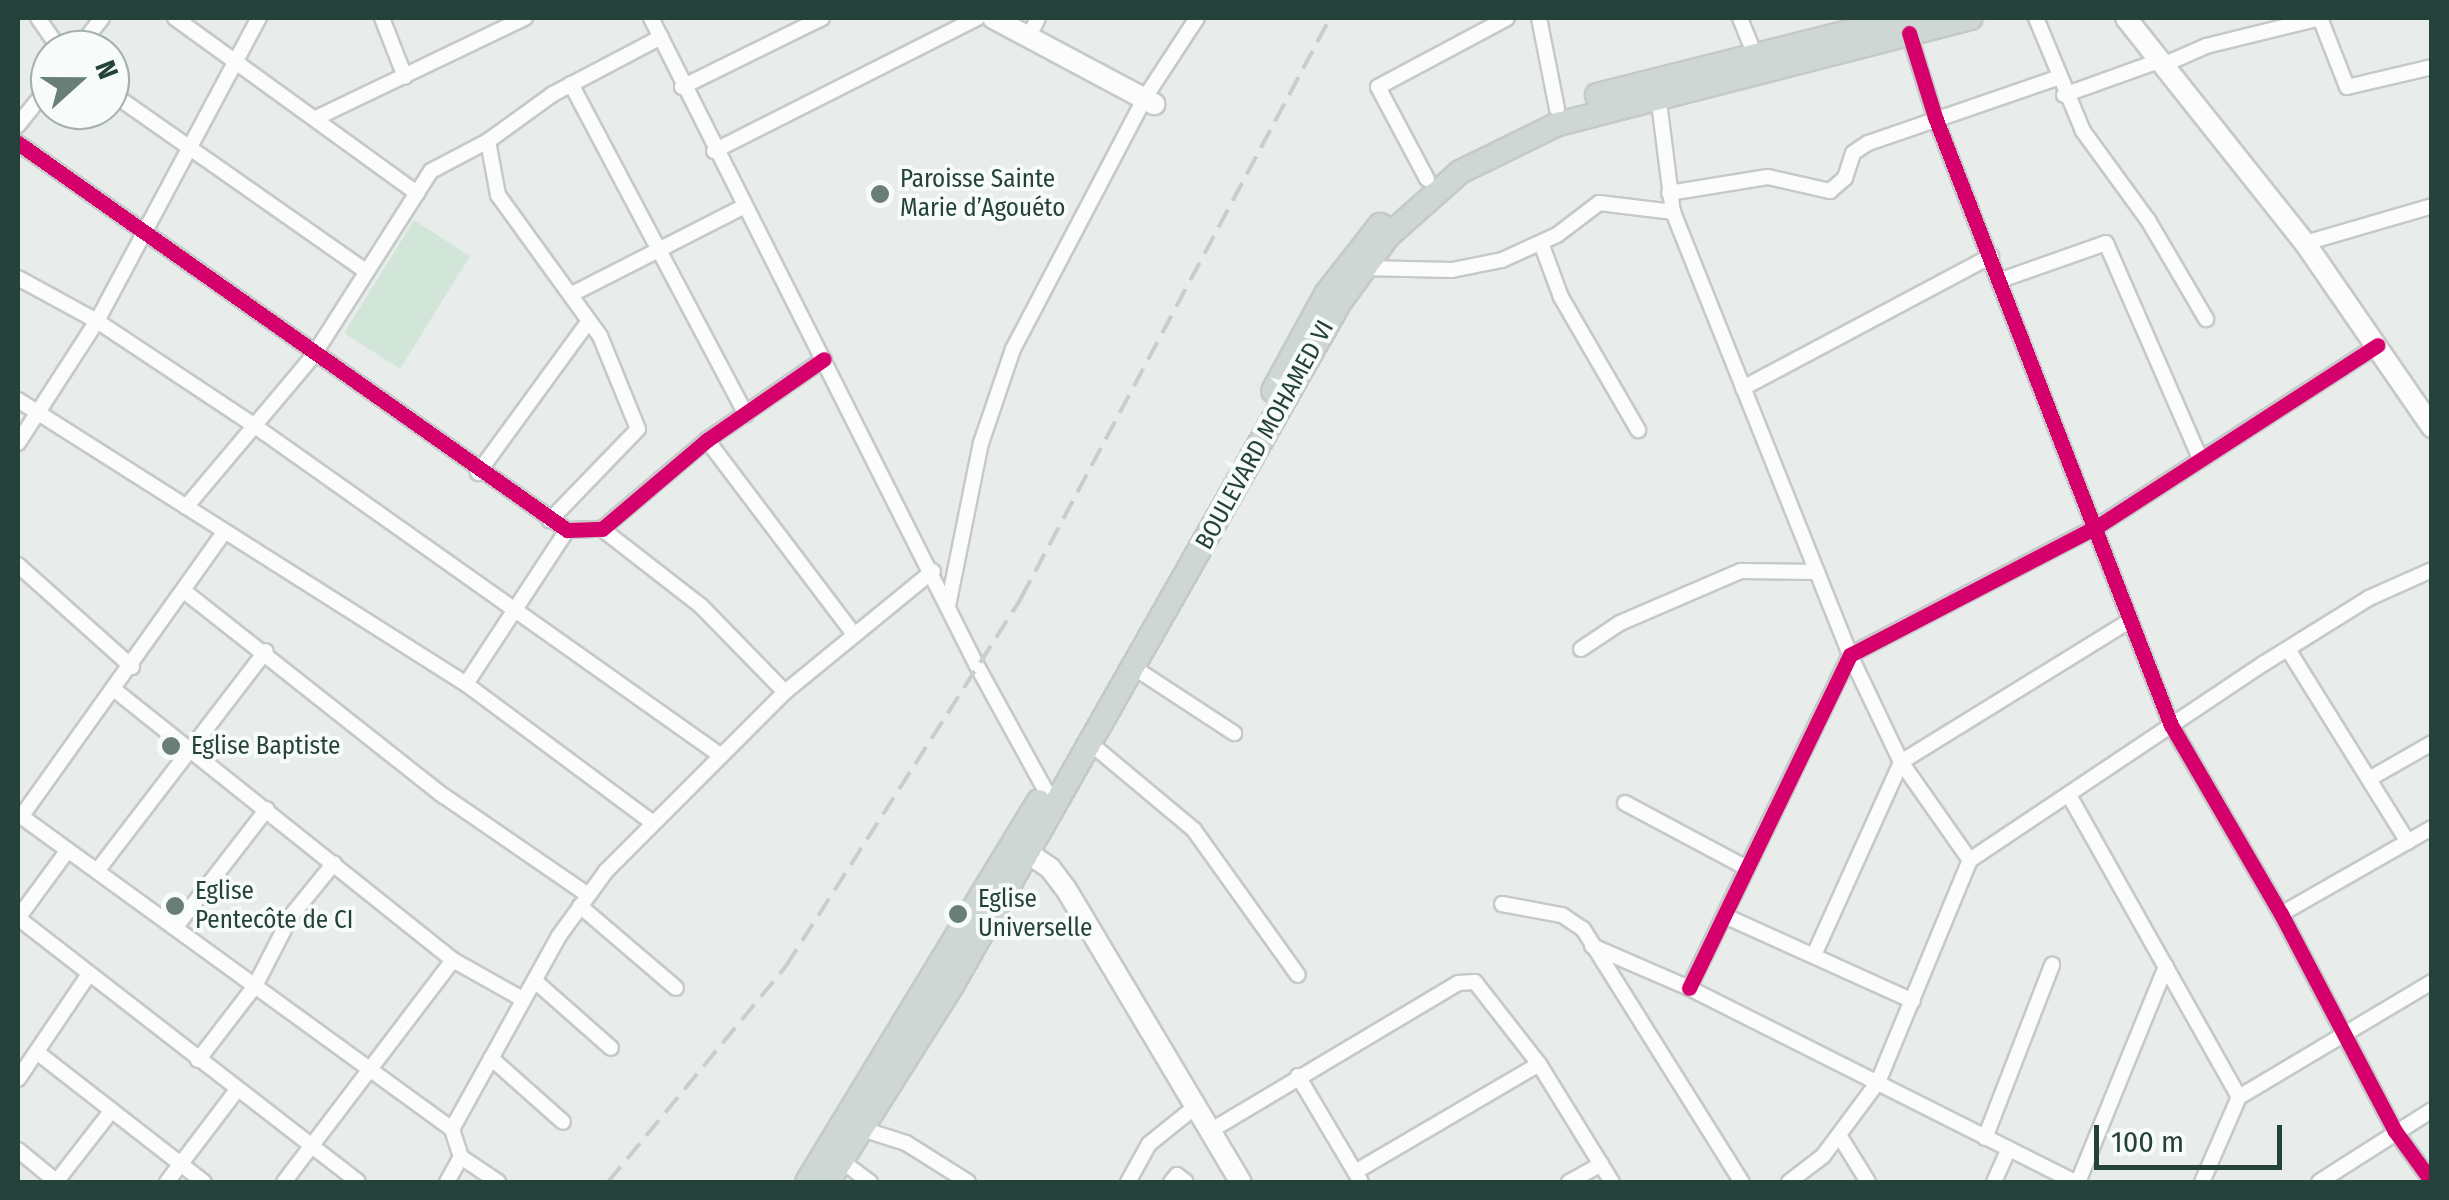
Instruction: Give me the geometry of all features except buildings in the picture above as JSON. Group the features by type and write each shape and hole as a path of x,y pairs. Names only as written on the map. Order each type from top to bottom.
{"main road":[{"name":"BOULEVARD MOHAMED VI","path":"828,1182 866,1130 1326,294 1358,250 1427,179 1477,145 1557,110 1754,52 1906,25 1970,18"},
{"name":"BOULEVARD MOHAMED VI","path":"1049,799 1090,743 1364,268 1428,198 1484,157 1558,124 1906,25"},
{"name":"BOULEVARD MOHAMED VI","path":"808,1182 1021,848"}],"street":[{"path":"175,18 417,193"},
{"path":"18,442 97,321 186,148 260,18"},
{"path":"382,18 405,77"},
{"path":"316,118 405,77 496,25 525,18"},
{"path":"651,18 714,150 1049,799"},
{"path":"682,87 822,18"},
{"path":"714,150 978,18"},
{"path":"993,18 1034,27 1149,102"},
{"path":"948,607 981,444 1013,350 1197,18"},
{"path":"1427,179 1378,86 1507,18"},
{"path":"1539,18 1557,110"},
{"path":"1740,18 1754,52"},
{"path":"2036,18 2064,94 2206,319"},
{"path":"2126,18 2305,242 2428,415"},
{"path":"2064,94 2206,46 2320,18 2348,87 2432,66"},
{"path":"1906,25 1935,117 2098,526 2171,724 2282,914 2396,1132 2432,1182"},
{"path":"186,507 313,356 438,164 488,140 571,84 661,37"},
{"path":"1669,192 1768,177 1830,192 1844,178 1853,152 1935,117 2056,78"},
{"path":"571,84 654,249 746,415"},
{"path":"1658,94 1672,212 1850,654 1901,762 1970,860"},
{"path":"130,107 366,271"},
{"path":"488,140 498,195 514,224 572,294 638,429 550,520"},
{"path":"18,143 478,473 567,530 602,529 707,440 824,358"},
{"path":"1364,268 1466,268 1540,243 1600,203 1672,212"},
{"path":"572,294 745,206"},
{"path":"2305,242 2432,206"},
{"path":"1540,243 1561,297 1638,430"},
{"path":"2000,280 2106,243 2199,456"},
{"path":"1743,388 1991,256"},
{"path":"18,278 97,321 255,426 516,615 592,660 720,756"},
{"path":"478,473 588,322"},
{"path":"1689,988 1850,654 2098,526 2199,456 2276,416 2378,346"},
{"path":"18,400 466,684 652,822"},
{"path":"707,440 853,632"},
{"path":"602,529 701,606 785,692"},
{"path":"466,684 516,615 567,530"},
{"path":"224,532 116,691 19,816 452,1130 461,1157 498,1182"},
{"path":"18,565 132,667"},
{"path":"1789,1182 1839,1135 1878,1082 1970,860 2070,797 2171,724 2369,598 2432,570"},
{"path":"452,1130 535,980 584,901 652,822 785,692 853,632 933,571"},
{"path":"1581,649 1620,623 1741,571 1817,572"},
{"path":"184,590 266,650 459,808 584,901 676,988"},
{"path":"1814,955 1901,762 2130,620"},
{"path":"97,872 266,650"},
{"path":"2289,650 2408,842"},
{"path":"1133,666 1234,733"},
{"path":"116,691 453,960 524,1000"},
{"path":"1090,743 1194,830 1298,974"},
{"path":"2369,778 2432,743"},
{"path":"2070,797 2238,1097"},
{"path":"1625,803 1745,867"},
{"path":"175,928 268,809"},
{"path":"2282,914 2432,828"},
{"path":"1021,848 1066,889 1241,1182"},
{"path":"68,850 18,918 358,1182"},
{"path":"198,1060 255,986 291,916 334,863"},
{"path":"1502,904 1562,915 1582,928 1742,1182"},
{"path":"1725,916 1913,1001"},
{"path":"1592,946 1689,988 2076,1182 2166,966"},
{"path":"284,1182 453,960"},
{"path":"1985,1138 2052,965"},
{"path":"18,1080 89,974"},
{"path":"535,980 611,1048"},
{"path":"1210,1131 1458,983 1475,982 1539,1064 1612,1182"},
{"path":"2202,1182 2238,1097 2432,982"},
{"path":"38,1053 204,1182"},
{"path":"491,1058 562,1122"},
{"path":"1298,1076 1358,1177 1539,1064"},
{"path":"167,1182 236,1091"},
{"path":"1128,1182 1149,1144 1195,1107"},
{"path":"18,1150 56,1182 112,1110"},
{"path":"2319,1182 2432,1110"},
{"path":"866,1130 906,1144 968,1182"},
{"path":"1839,1135 1868,1182"},
{"path":"1994,1182 2009,1149"},
{"path":"447,1182 461,1157"},
{"path":"843,1162 870,1182"},
{"path":"1569,1182 1601,1164"},
{"path":"1171,1182 1177,1175 1186,1182"}],"green space":[{"path":"414,220 470,256 400,369 344,333"}],"railway":[{"path":"608,1182 786,966 1021,598 1330,18"}],"cycle path":[{"path":"1909,33 1935,117 2171,725 2281,914 2395,1131 2432,1182"},
{"path":"18,143 567,530 602,529 707,440 824,359"},
{"path":"1689,988 1850,655 2098,526 2378,345"}],"place":[{"name":"Paroisse Sainte Marie d’Agouéto","path":"880,194"},
{"name":"Eglise Baptiste","path":"171,746"},
{"name":"Eglise Pentecôte de CI","path":"175,906"},
{"name":"Eglise Universelle","path":"958,914"}]}
